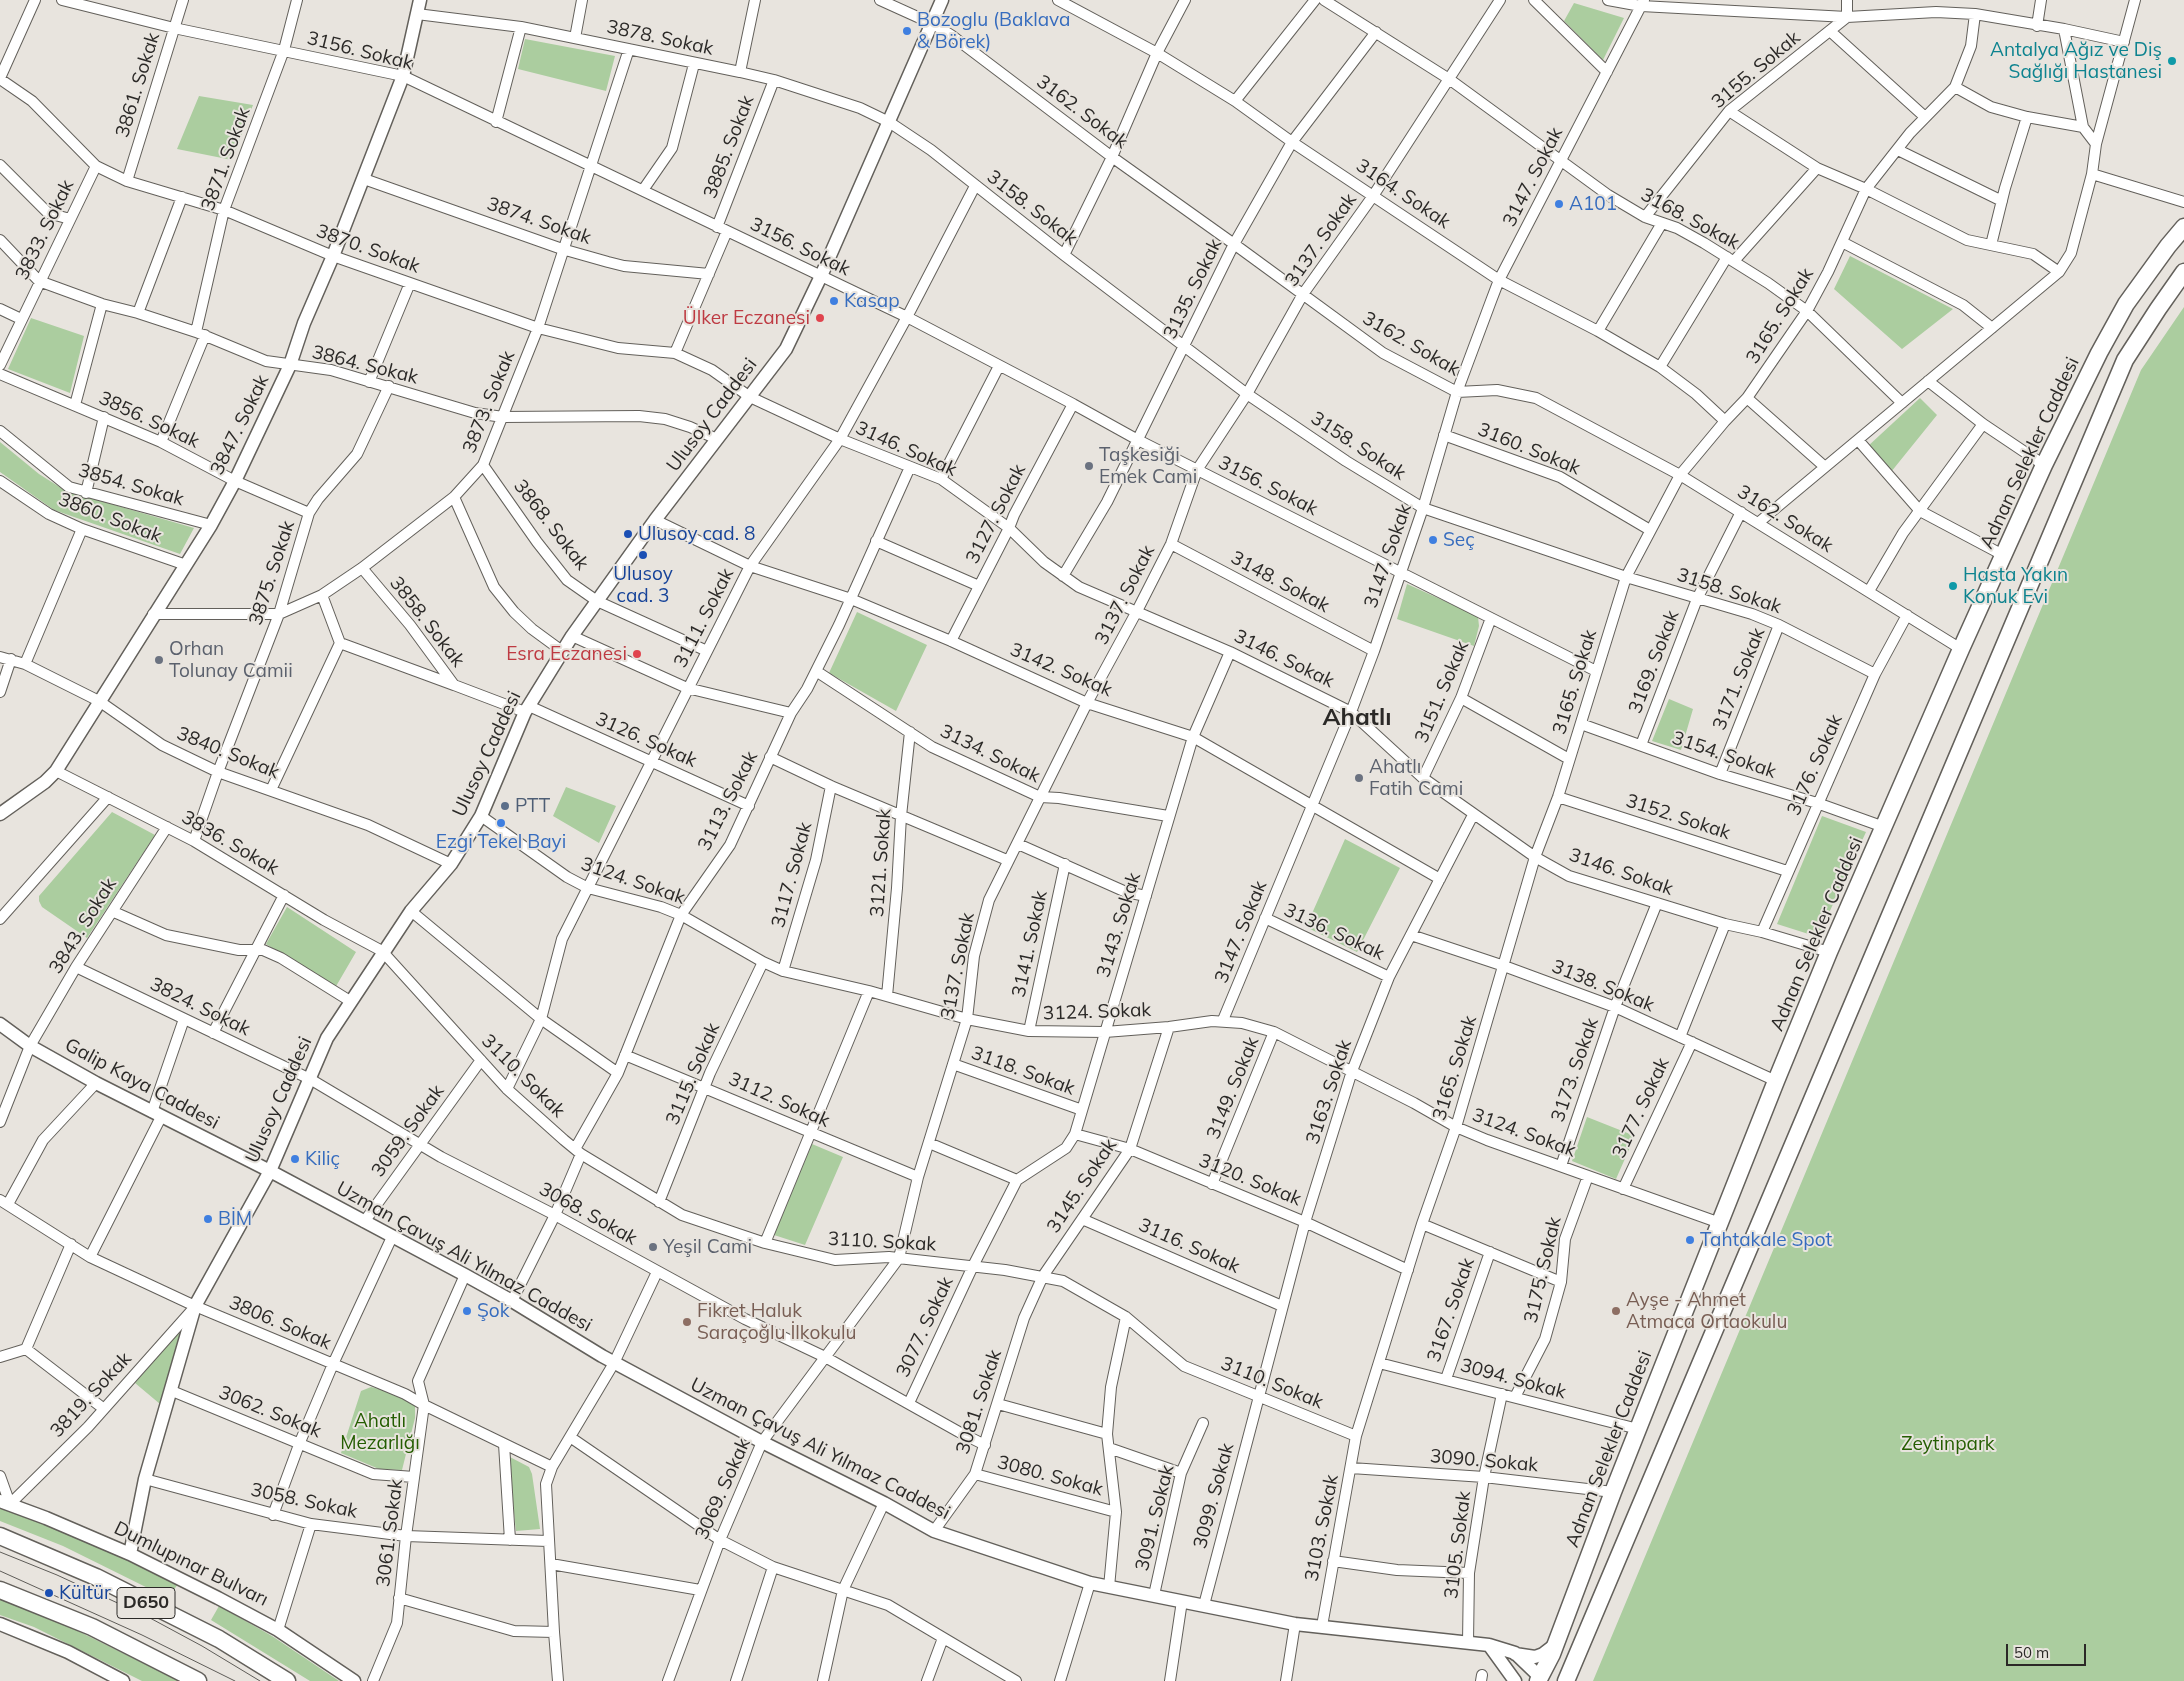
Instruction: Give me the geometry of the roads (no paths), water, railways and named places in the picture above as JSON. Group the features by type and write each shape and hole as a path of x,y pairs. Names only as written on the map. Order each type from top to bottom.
{"main road":[{"name":"Adnan Selekler Caddesi","path":"1541,1680 1613,1492 1776,1081 1829,952 1961,649 2044,466 2099,353 2126,304 2184,227"},
{"path":"1566,1681 2125,360 2184,272"},
{"name":"D650","path":"0,1536 96,1577 219,1639 287,1681"},
{"name":"D650","path":"0,1590 92,1627 198,1681"}],"street":[{"path":"0,79 35,0"},
{"name":"3156. Sokak","path":"62,0 88,4 174,28 403,76 907,317 1138,440 1596,671"},
{"name":"3861. Sokak","path":"127,181 183,0"},
{"name":"3871. Sokak","path":"161,442 201,334 224,210 284,50 297,0"},
{"name":"3847. Sokak","path":"0,814 45,782 56,771 153,614 211,525 235,481 290,365 304,323 364,179 403,76 420,0"},
{"path":"575,38 582,0"},
{"path":"740,72 755,0"},
{"name":"3162. Sokak","path":"880,0 933,24 951,35 1112,157 1383,353 1457,392 1497,390 1536,398 1680,475 1961,649"},
{"name":"Ulusoy Caddesi","path":"130,1554 145,1479 172,1391 195,1306 270,1171 327,1038 382,952 411,911 451,864 481,816 527,709 562,651 655,520 786,349 821,276 942,0"},
{"name":"3164. Sokak","path":"1058,0 1070,3 1157,52 1235,101 1292,142 1499,280 1598,331 1660,366 1696,394 1725,421"},
{"path":"1064,255 1112,157 1157,52 1185,0"},
{"path":"1235,101 1315,0"},
{"name":"3168. Sokak","path":"1324,0 1449,79 1608,195 1645,217 1677,228 1730,259 1807,311 1902,403"},
{"name":"3137. Sokak","path":"899,1258 918,1177 968,1020 974,956 989,900 1007,860 1018,844 1087,703 1171,544 1197,470 1248,394 1303,294 1373,196 1500,0"},
{"path":"1534,0 1608,72"},
{"path":"1608,0 1847,18 1936,12 1974,14 2064,29 2124,42"},
{"path":"1760,11 1761,0"},
{"path":"1847,0 1847,18"},
{"path":"2037,26 2041,0"},
{"path":"1758,523 2059,272 2072,254 2092,174 2096,144 2135,0"},
{"name":"3147. Sokak","path":"1223,1020 1351,712 1374,651 1424,508 1457,392 1499,280 1643,3"},
{"name":"3878. Sokak","path":"417,14 521,27 740,72 774,80 860,108 889,122"},
{"name":"3165. Sokak","path":"1356,1436 1422,1224 1456,1126 1535,857 1558,797 1626,576 1680,475 1747,398 1807,311 1866,190 1925,118 1955,87 1971,46 1974,14"},
{"name":"3155. Sokak","path":"1645,217 1729,111 1847,18"},
{"path":"496,122 521,27"},
{"path":"2064,29 2083,126 2096,144"},
{"path":"1830,31 1925,118"},
{"name":"3135. Sokak","path":"1063,576 1107,502 1234,244 1292,142 1376,32"},
{"name":"3873. Sokak","path":"153,614 279,614 322,595 362,568 454,498 483,465 538,328 562,249 629,49"},
{"path":"644,190 672,148 694,64"},
{"name":"3870. Sokak","path":"0,79 32,101 96,166 127,181 224,210 333,256 538,328 618,348 675,353 712,370 750,397"},
{"name":"3885. Sokak","path":"675,353 709,274 722,229 774,80"},
{"path":"1955,87 1991,106 2027,117 2083,126"},
{"path":"1729,111 1817,168 1967,240 2033,254 2059,272"},
{"path":"1991,245 2027,117"},
{"name":"3158. Sokak","path":"889,122 931,150 1064,255 1248,394 1346,461 1424,508 1697,599 1752,614 1779,625 1874,674"},
{"path":"1898,150 2002,201"},
{"path":"0,164 48,213 70,219"},
{"name":"3833. Sokak","path":"0,365 96,166"},
{"path":"1660,366 1730,259 1817,168"},
{"path":"2092,174 2184,202"},
{"name":"3874. Sokak","path":"364,179 562,249 624,266 709,274"},
{"name":"3111. Sokak","path":"507,1089 541,1020 562,939 750,566 840,438 907,317 975,186"},
{"path":"138,312 182,197"},
{"path":"1598,331 1662,223"},
{"name":"3864. Sokak","path":"0,240 39,281 102,304 138,312 201,334 266,362 331,370 475,413 503,417 639,416 665,419 690,427 717,440"},
{"path":"1842,242 1963,305 1992,328"},
{"path":"369,382 410,283"},
{"path":"75,405 102,304"},
{"path":"0,309 21,319"},
{"path":"941,479 999,366"},
{"name":"3856. Sokak","path":"0,374 161,442 235,481 309,513"},
{"path":"1928,382 1983,424 2044,466"},
{"name":"3875. Sokak","path":"194,841 218,772 279,614 309,513 318,499 357,454 388,386"},
{"name":"3146. Sokak","path":"750,397 840,438 941,479 1009,528 1044,562 1079,587 1230,652 1351,712 1423,778 1535,857 1569,876 1725,924 1762,932 1829,952"},
{"path":"1747,398 1825,467"},
{"name":"3127. Sokak","path":"951,641 1009,528 1014,514 1073,404"},
{"path":"86,492 104,417"},
{"path":"1869,591 1903,533 1983,424"},
{"name":"3854. Sokak","path":"0,430 69,487 211,525"},
{"name":"3160. Sokak","path":"1444,435 1560,476 1650,530"},
{"path":"1858,440 1920,511 2003,555"},
{"name":"3868. Sokak","path":"483,465 537,542 567,580 597,601 707,651"},
{"name":"3113. Sokak","path":"512,1301 555,1215 578,1152 618,1073 681,915 730,845 791,713 807,689 851,599 910,467"},
{"name":"3860. Sokak","path":"0,481 49,514 82,529 186,565"},
{"path":"454,498 494,586 514,612 532,629 562,651"},
{"name":"3169. Sokak","path":"1641,745 1697,599 1740,512"},
{"name":"3142. Sokak","path":"655,520 750,566 851,599 951,641 1087,703 1193,737 1440,879"},
{"path":"25,664 82,529"},
{"path":"876,541 979,586"},
{"name":"3148. Sokak","path":"1171,544 1374,651"},
{"name":"3858. Sokak","path":"362,568 410,625 454,685 527,709"},
{"path":"271,790 340,643 322,595"},
{"name":"3176. Sokak","path":"1762,932 1874,674 1907,615"},
{"name":"3151. Sokak","path":"1423,778 1461,698 1491,618"},
{"name":"3171. Sokak","path":"1720,774 1779,625"},
{"path":"572,636 687,688 791,713"},
{"path":"340,643 454,685"},
{"name":"3143. Sokak","path":"973,1266 1017,1180 1066,1148 1074,1134 1193,737 1230,652"},
{"name":"3840. Sokak","path":"0,657 25,664 99,701 162,745 218,772 368,825 451,864"},
{"path":"0,692 11,659"},
{"name":"3134. Sokak","path":"816,671 932,747 1040,797 1059,798 1168,816"},
{"path":"1461,698 1569,758"},
{"name":"3126. Sokak","path":"527,709 651,761 749,806"},
{"name":"3154. Sokak","path":"1581,724 1720,774 1817,803 1884,827"},
{"name":"3121. Sokak","path":"887,996 897,888 901,816 910,732"},
{"path":"770,758 830,786 1007,860"},
{"name":"3836. Sokak","path":"56,771 194,841 382,952"},
{"name":"3117. Sokak","path":"783,971 816,860 830,786"},
{"path":"0,919 108,797"},
{"name":"3152. Sokak","path":"1558,797 1787,872"},
{"name":"3163. Sokak","path":"1259,1396 1306,1222 1352,1071 1389,977 1474,815"},
{"name":"3124. Sokak","path":"481,816 567,877 588,888 662,907 681,915 763,962 783,971 869,991 968,1020 1029,1030 1065,1033 1105,1032 1170,1027 1223,1020 1242,1023 1274,1032 1486,1140 1720,1223"},
{"name":"3843. Sokak","path":"0,1122 30,1046 76,967 114,912 142,864 168,827"},
{"path":"1018,844 1126,892 1146,896"},
{"name":"3141. Sokak","path":"1029,1030 1064,864"},
{"path":"213,1033 284,895"},
{"name":"3173. Sokak","path":"1561,1166 1615,1007 1657,903"},
{"path":"411,911 541,1020 618,1073"},
{"path":"114,912 166,935 239,950 263,950 281,958 350,1001"},
{"name":"3136. Sokak","path":"1265,918 1389,977"},
{"name":"3177. Sokak","path":"1680,1037 1725,924"},
{"name":"3138. Sokak","path":"1411,935 1504,966 1615,1007 1776,1081"},
{"name":"3110. Sokak","path":"382,952 507,1089 578,1152 682,1214 765,1243 835,1260 899,1258 973,1266 1043,1276 1063,1281 1126,1317 1184,1366 1356,1436"},
{"name":"3115. Sokak","path":"659,1202 705,1086 763,962"},
{"name":"3824. Sokak","path":"76,967 310,1079"},
{"path":"765,1243 869,991"},
{"path":"90,1257 157,1114 184,1019"},
{"name":"Galip Kaya Caddesi","path":"0,1024 30,1046 96,1084 270,1171"},
{"name":"3145. Sokak","path":"1043,1276 1130,1149 1170,1027"},
{"name":"3149. Sokak","path":"1212,1184 1274,1032"},
{"name":"3177. Sokak","path":"1623,1189 1692,1042"},
{"name":"3112. Sokak","path":"625,1055 705,1086 810,1133 918,1177"},
{"name":"3059. Sokak","path":"364,1222 481,1060"},
{"name":"3118. Sokak","path":"953,1064 1082,1110"},
{"name":"3068. Sokak","path":"310,1079 419,1144 745,1318 825,1356 985,1445"},
{"path":"4,1202 43,1140 96,1084"},
{"name":"3120. Sokak","path":"1074,1134 1130,1149 1306,1222 1408,1270"},
{"path":"929,1143 1017,1180"},
{"name":"Uzman Çavuş Ali Yılmaz Caddesi","path":"270,1171 512,1301 614,1363 762,1442 884,1503 934,1531 1090,1583 1295,1624 1468,1642 1489,1645 1515,1654"},
{"name":"3175. Sokak","path":"1515,1397 1544,1339 1561,1282 1565,1239 1588,1176"},
{"name":"3806. Sokak","path":"4,1202 90,1257 195,1306 405,1394 552,1467"},
{"name":"3116. Sokak","path":"1082,1219 1282,1306"},
{"path":"1422,1224 1561,1282"},
{"path":"273,1515 300,1442 333,1364 392,1237"},
{"path":"0,1357 26,1349 71,1244"},
{"name":"3167. Sokak","path":"1446,1379 1490,1252"},
{"name":"3069. Sokak","path":"668,1681 700,1590 762,1442 899,1258"},
{"name":"3077. Sokak","path":"909,1403 973,1266"},
{"path":"558,1681 546,1484 552,1467 614,1363 657,1272"},
{"name":"3061. Sokak","path":"373,1681 397,1623 406,1536 424,1405 418,1381 465,1275"},
{"name":"3081. Sokak","path":"934,1531 975,1474 1024,1318 1043,1276"},
{"name":"3819. Sokak","path":"5,1503 104,1409 195,1306"},
{"path":"1109,1587 1116,1512 1107,1434 1111,1387 1126,1317"},
{"path":"26,1349 104,1409"},
{"name":"3094. Sokak","path":"1379,1363 1638,1429"},
{"name":"3062. Sokak","path":"172,1391 300,1442 373,1474 414,1477"},
{"name":"3105. Sokak","path":"1468,1642 1469,1573 1484,1477 1502,1394"},
{"name":"3099. Sokak","path":"1204,1605 1259,1396"},
{"path":"998,1404 1107,1434"},
{"name":"3091. Sokak","path":"1154,1595 1181,1473 1203,1423"},
{"name":"3103. Sokak","path":"1322,1626 1356,1436"},
{"path":"570,1437 720,1540 773,1566 888,1605 1016,1681"},
{"path":"504,1444 510,1540"},
{"path":"1109,1448 1181,1473"},
{"name":"3090. Sokak","path":"1351,1468 1484,1477 1613,1492"},
{"name":"3080. Sokak","path":"975,1474 1116,1512"},
{"path":"0,1476 5,1503"},
{"name":"3058. Sokak","path":"145,1479 311,1524 406,1536 548,1541"},
{"name":"Dumlupınar Bulvarı","path":"5,1503 46,1518 130,1554 278,1630 354,1681"},
{"path":"823,1681 843,1590 884,1503"},
{"path":"278,1630 311,1524"},
{"path":"1333,1561 1397,1570 1469,1573"},
{"path":"551,1564 700,1590"},
{"path":"739,1680 773,1566"},
{"path":"1060,1681 1090,1583"},
{"path":"400,1598 514,1631 554,1632"},
{"path":"1170,1681 1182,1600"},
{"path":"0,1624 68,1652 123,1681"},
{"path":"1286,1681 1295,1624"},
{"path":"927,1681 943,1638"},
{"path":"1515,1654 1535,1657 1543,1654 1556,1644"},
{"path":"1489,1645 1515,1681"},
{"path":"1515,1654 1541,1680"}],"tram line":[{"path":"0,1552 57,1575 150,1618 202,1646 260,1681"},
{"path":"0,1571 142,1635 235,1681"}],"place":[{"name":"Bozoglu (Baklava & Börek)","path":"907,31"},
{"name":"Antalya Ağız ve Diş Sağlığı Hastanesi","path":"2172,61"},
{"name":"A101","path":"1559,204"},
{"name":"Kasap","path":"834,301"},
{"name":"Ülker Eczanesi","path":"820,318"},
{"name":"Taşkesiği Emek Cami","path":"1089,466"},
{"name":"Ulusoy cad. 8","path":"628,534"},
{"name":"Seç","path":"1433,540"},
{"name":"Ulusoy cad. 3","path":"643,555"},
{"name":"Hasta Yakın Konuk Evi","path":"1953,586"},
{"name":"Esra Eczanesi","path":"637,654"},
{"name":"Orhan Tolunay Camii","path":"159,660"},
{"name":"Ahatlı Fatih Cami","path":"1359,778"},
{"name":"PTT","path":"505,806"},
{"name":"Ezgi Tekel Bayi","path":"501,823"},
{"name":"Kiliç","path":"295,1159"},
{"name":"BİM","path":"208,1219"},
{"name":"Tahtakale Spot","path":"1690,1240"},
{"name":"Yeşil Cami","path":"653,1247"},
{"name":"Şok","path":"467,1311"},
{"name":"Ayşe - Ahmet Atmaca Ortaokulu","path":"1616,1311"},
{"name":"Fikret Haluk Saraçoğlu İlkokulu","path":"687,1322"},
{"name":"Kültür","path":"49,1593"}],"district":[{"name":"Ahatlı","path":"1357,718"}],"park label":[{"name":"Ahatlı Mezarlığı","path":"380,1432"},
{"name":"Zeytinpark","path":"1948,1444"}]}
